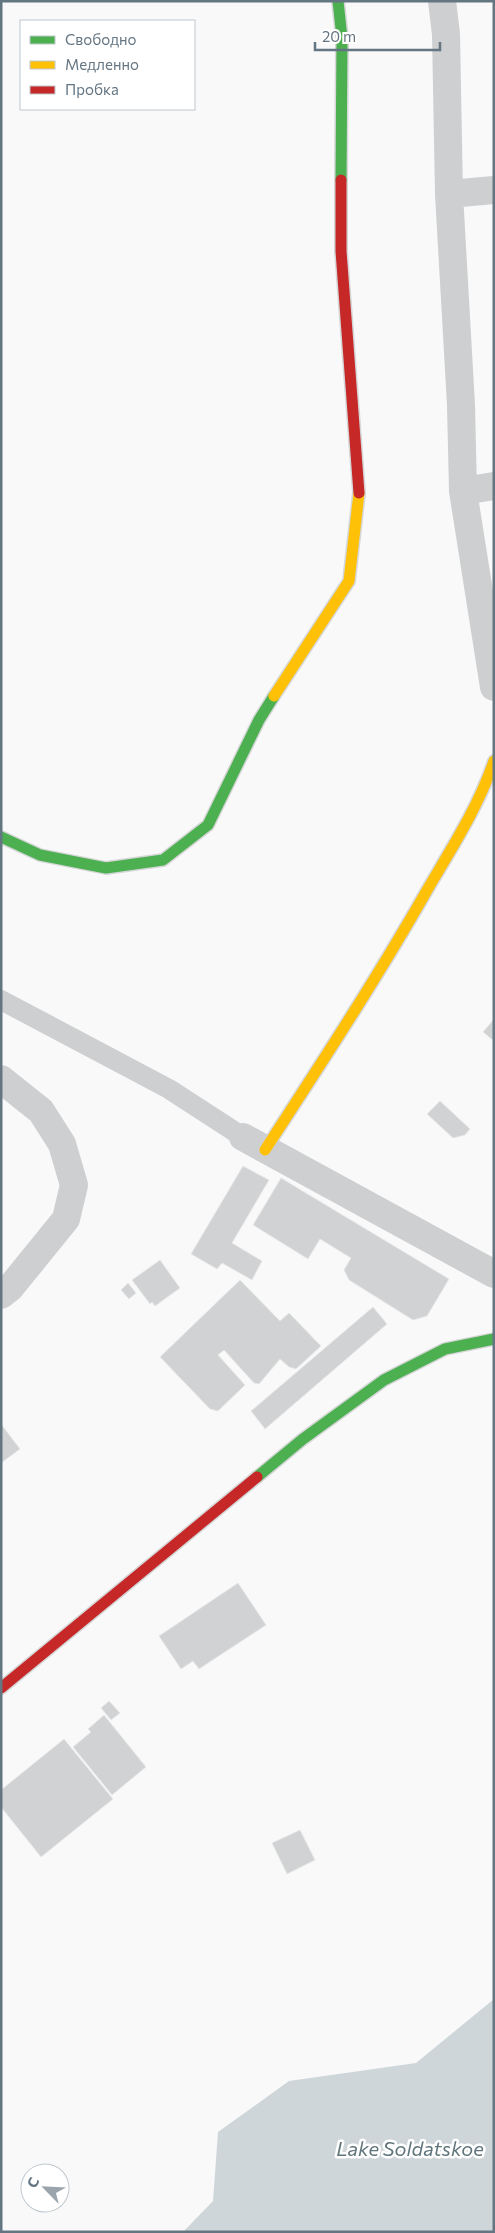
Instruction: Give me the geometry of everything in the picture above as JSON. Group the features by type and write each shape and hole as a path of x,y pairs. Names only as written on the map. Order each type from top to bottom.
{"street":[{"path":"1,837 40,856 106,868 163,860 208,825 260,720 349,581 360,487 341,251 342,38 338,1"},
{"path":"442,1 446,34 449,194 461,405 462,491 494,687"},
{"path":"449,194 494,190"},
{"path":"462,491 494,486"},
{"path":"494,761 488,781 470,816 413,916 254,1144 494,1274"},
{"path":"1,1079 41,1111 62,1144 74,1185 66,1219 10,1288 1,1295"},
{"path":"1,1688 303,1439 384,1380 445,1349 494,1339"}],"lane":[{"path":"1,1000 169,1089 254,1144"}],"water":[{"name":"Lake Soldatskoe","path":"494,1999 494,2232 183,2232 213,2201 218,2132 289,2081 416,2063"}],"building":[{"path":"494,1019 494,1041 483,1032"},
{"path":"440,1101 470,1129 465,1135 453,1138 427,1114"},
{"path":"243,1166 269,1180 232,1243 262,1261 252,1280 222,1263 217,1269 191,1254"},
{"path":"281,1178 449,1279 427,1316 413,1320 349,1280 344,1270 351,1258 320,1239 308,1259 253,1225"},
{"path":"160,1260 180,1288 155,1306 152,1302 150,1304 132,1280"},
{"path":"240,1280 280,1321 289,1313 321,1346 296,1369 289,1367 280,1359 259,1384 254,1383 224,1350 218,1355 245,1385 218,1411 210,1409 160,1357"},
{"path":"128,1283 136,1293 129,1299 121,1290"},
{"path":"373,1307 387,1324 265,1429 251,1411"},
{"path":"1,1424 20,1449 1,1463"},
{"path":"238,1583 266,1625 199,1669 193,1661 181,1669 159,1636"},
{"path":"109,1701 120,1713 111,1720 101,1708"},
{"path":"104,1715 146,1767 112,1795 73,1747 91,1732 88,1729"},
{"path":"64,1739 113,1799 41,1857 1,1807 1,1790"},
{"path":"300,1830 315,1860 287,1874 272,1843"}],"traffic: fast":[{"path":"338,1 342,38 341,180"},
{"path":"1,837 40,855 106,868 163,860 208,825 259,720 274,696"},
{"path":"257,1477 303,1439 384,1380 445,1349 494,1339"}],"traffic: slow":[{"path":"274,696 349,581 359,493"},
{"path":"265,1150 407,925 472,812 494,761"}],"traffic: jam":[{"path":"341,180 341,251 359,493"},
{"path":"1,1688 257,1477"}]}
